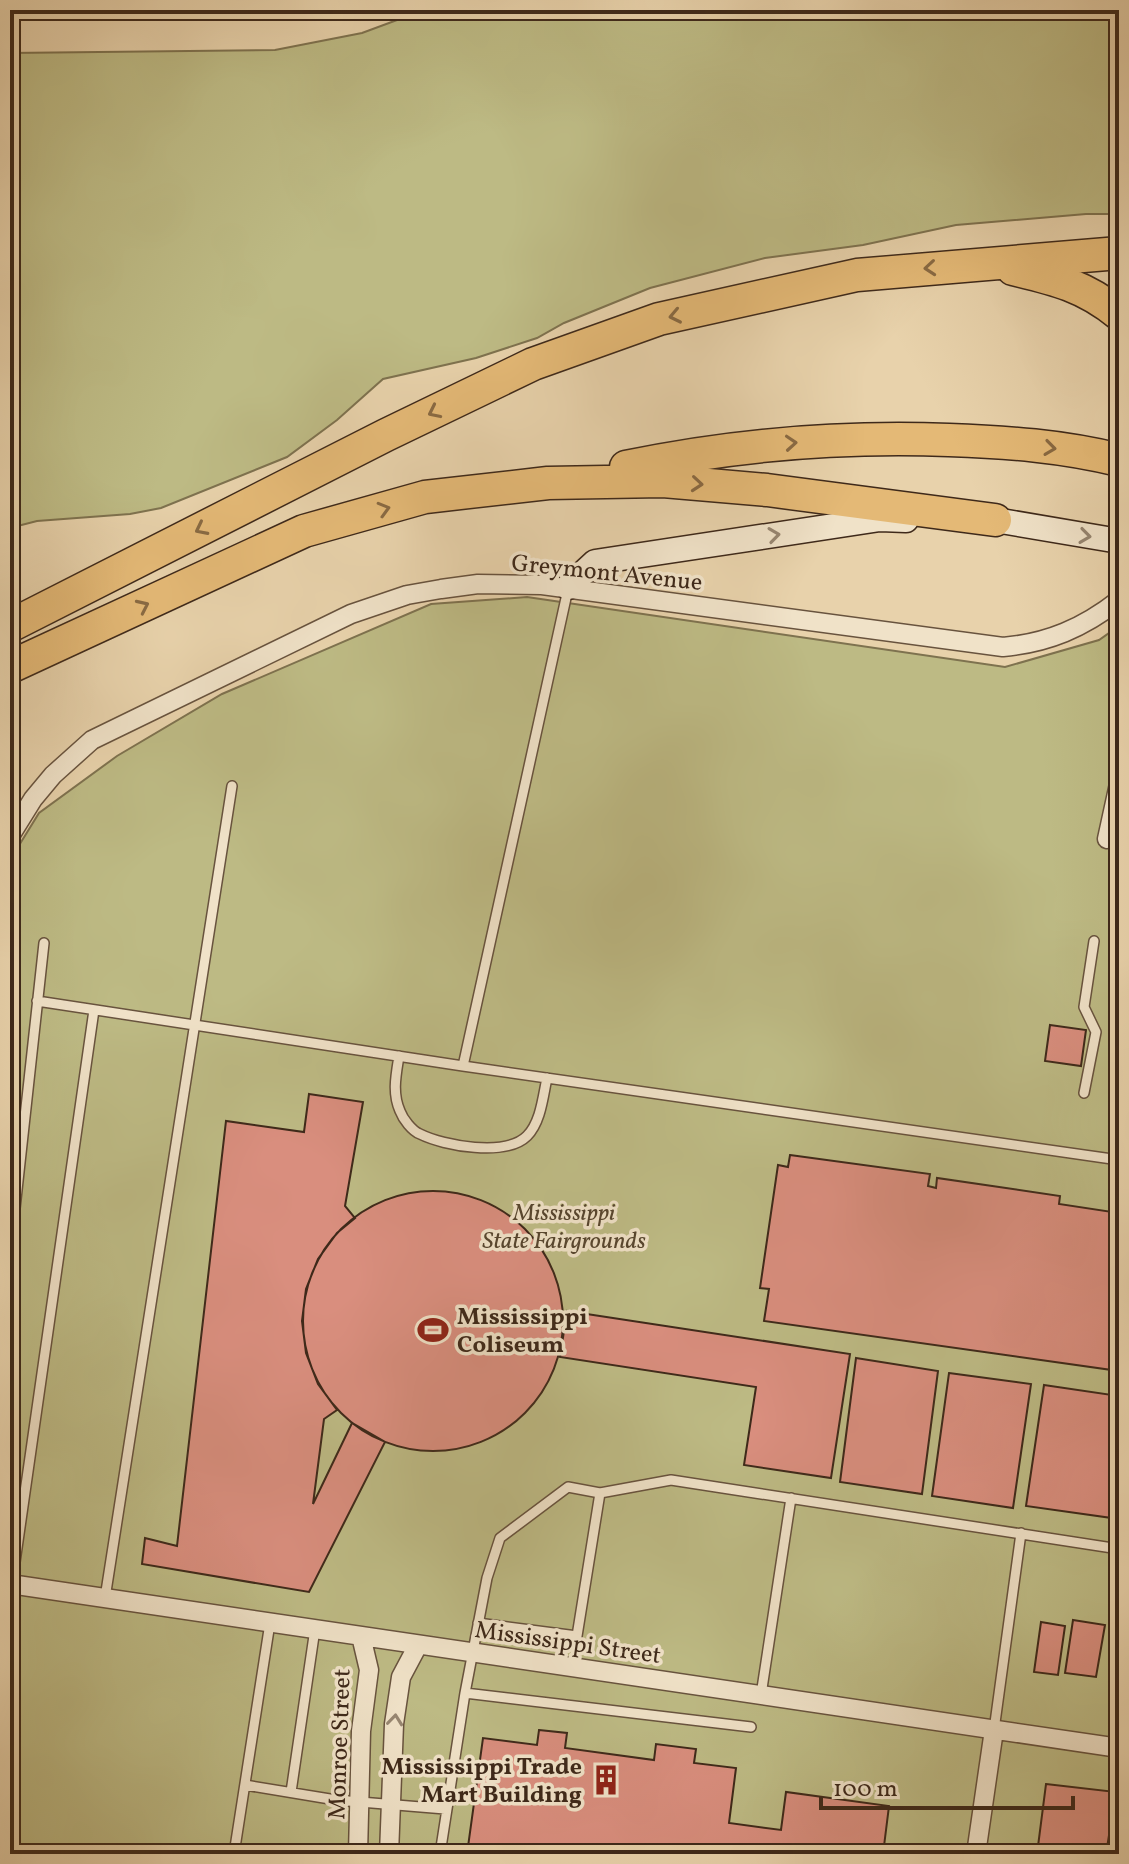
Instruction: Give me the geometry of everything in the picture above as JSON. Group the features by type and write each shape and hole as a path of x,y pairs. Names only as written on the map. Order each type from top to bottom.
{"highway":[{"path":"18,620 533,364 659,319 857,275 1119,253"},
{"path":"987,263 1067,282 1103,301 1119,314"},
{"path":"10,667 304,531 425,497 548,483 661,460 755,447 877,437 1010,442 1119,460"},
{"path":"548,483 663,481 767,490 995,520"},
{"path":"10,680 72,638"}],"main road":[{"path":"568,587 595,562 880,519 995,520 1119,541"}],"street":[{"name":"Greymont Avenue","path":"10,836 33,799 53,775 92,740 351,614 407,595 478,584 568,587 1003,647 1032,645 1063,635 1089,622 1119,600"},
{"path":"1107,839 1119,784"},
{"name":"Mississippi Street","path":"11,1588 105,1598 1119,1748"},
{"name":"Monroe Street","path":"358,1854 361,1731 369,1670 361,1636"},
{"path":"389,1854 394,1724 401,1677 418,1645"},
{"path":"976,1854 994,1730"}],"lane":[{"path":"463,1066 568,587"},
{"path":"105,1598 232,786"},
{"path":"1084,1093 1096,1032 1084,1007 1094,941"},
{"path":"10,1254 44,943"},
{"path":"37,1001 1119,1160"},
{"path":"11,1588 94,1010"},
{"path":"399,1056 394,1089 400,1113 416,1133 442,1142 498,1149 526,1137 539,1114 547,1078"},
{"path":"440,1854 471,1652 500,1538 568,1487 600,1493 671,1480 1119,1549"},
{"path":"478,1623 577,1636 600,1493"},
{"path":"761,1695 791,1498"},
{"path":"994,1730 1021,1533"},
{"path":"234,1854 270,1623"},
{"path":"291,1792 315,1629"},
{"path":"465,1693 751,1727"},
{"path":"245,1785 361,1802 445,1809"}],"green space":[{"path":"424,10 1119,10 1119,214 956,225 863,245 765,258 650,288 564,323 537,338 476,358 383,379 337,420 287,457 161,508 130,514 37,521 10,528 10,53 275,50 362,33"},
{"name":"Mississippi State Fairgrounds","path":"527,597 1005,667 1099,640 1119,626 1119,1854 10,1854 10,860 39,813 117,756 222,694 431,604"}],"building":[{"path":"1050,1025 1086,1030 1081,1066 1045,1061"},
{"path":"309,1094 363,1102 345,1206 355,1218 337,1233 318,1259 306,1289 302,1321 306,1353 318,1384 337,1410 324,1419 313,1504 352,1423 385,1442 309,1592 142,1564 145,1538 177,1546 226,1121 304,1132"},
{"path":"790,1155 930,1174 928,1186 936,1188 937,1178 1060,1196 1059,1204 1119,1213 1119,1371 764,1321 769,1289 760,1288 778,1165 788,1167"},
{"name":"Mississippi Coliseum","path":"433,1191 483,1201 525,1229 553,1271 563,1321 553,1371 525,1413 483,1441 433,1451 383,1441 341,1413 313,1371 303,1321 313,1271 341,1229 383,1201"},
{"path":"567,1311 850,1354 831,1478 744,1465 756,1387 560,1357"},
{"path":"856,1358 938,1371 922,1494 840,1482"},
{"path":"949,1373 1031,1384 1013,1508 932,1496"},
{"path":"1044,1385 1119,1396 1119,1519 1026,1506"},
{"path":"1073,1620 1105,1625 1096,1677 1065,1673"},
{"path":"1041,1622 1065,1626 1058,1675 1034,1672"},
{"name":"Mississippi Trade Mart Building","path":"539,1730 567,1733 565,1748 654,1760 656,1744 696,1749 694,1763 736,1768 729,1823 781,1830 786,1792 889,1806 883,1854 467,1854 483,1738 537,1745"},
{"path":"1046,1784 1116,1792 1106,1854 1037,1854"}],"place":[{"name":"Mississippi Coliseum","path":"433,1330"},
{"name":"Mississippi Trade Mart Building","path":"606,1780"}]}
